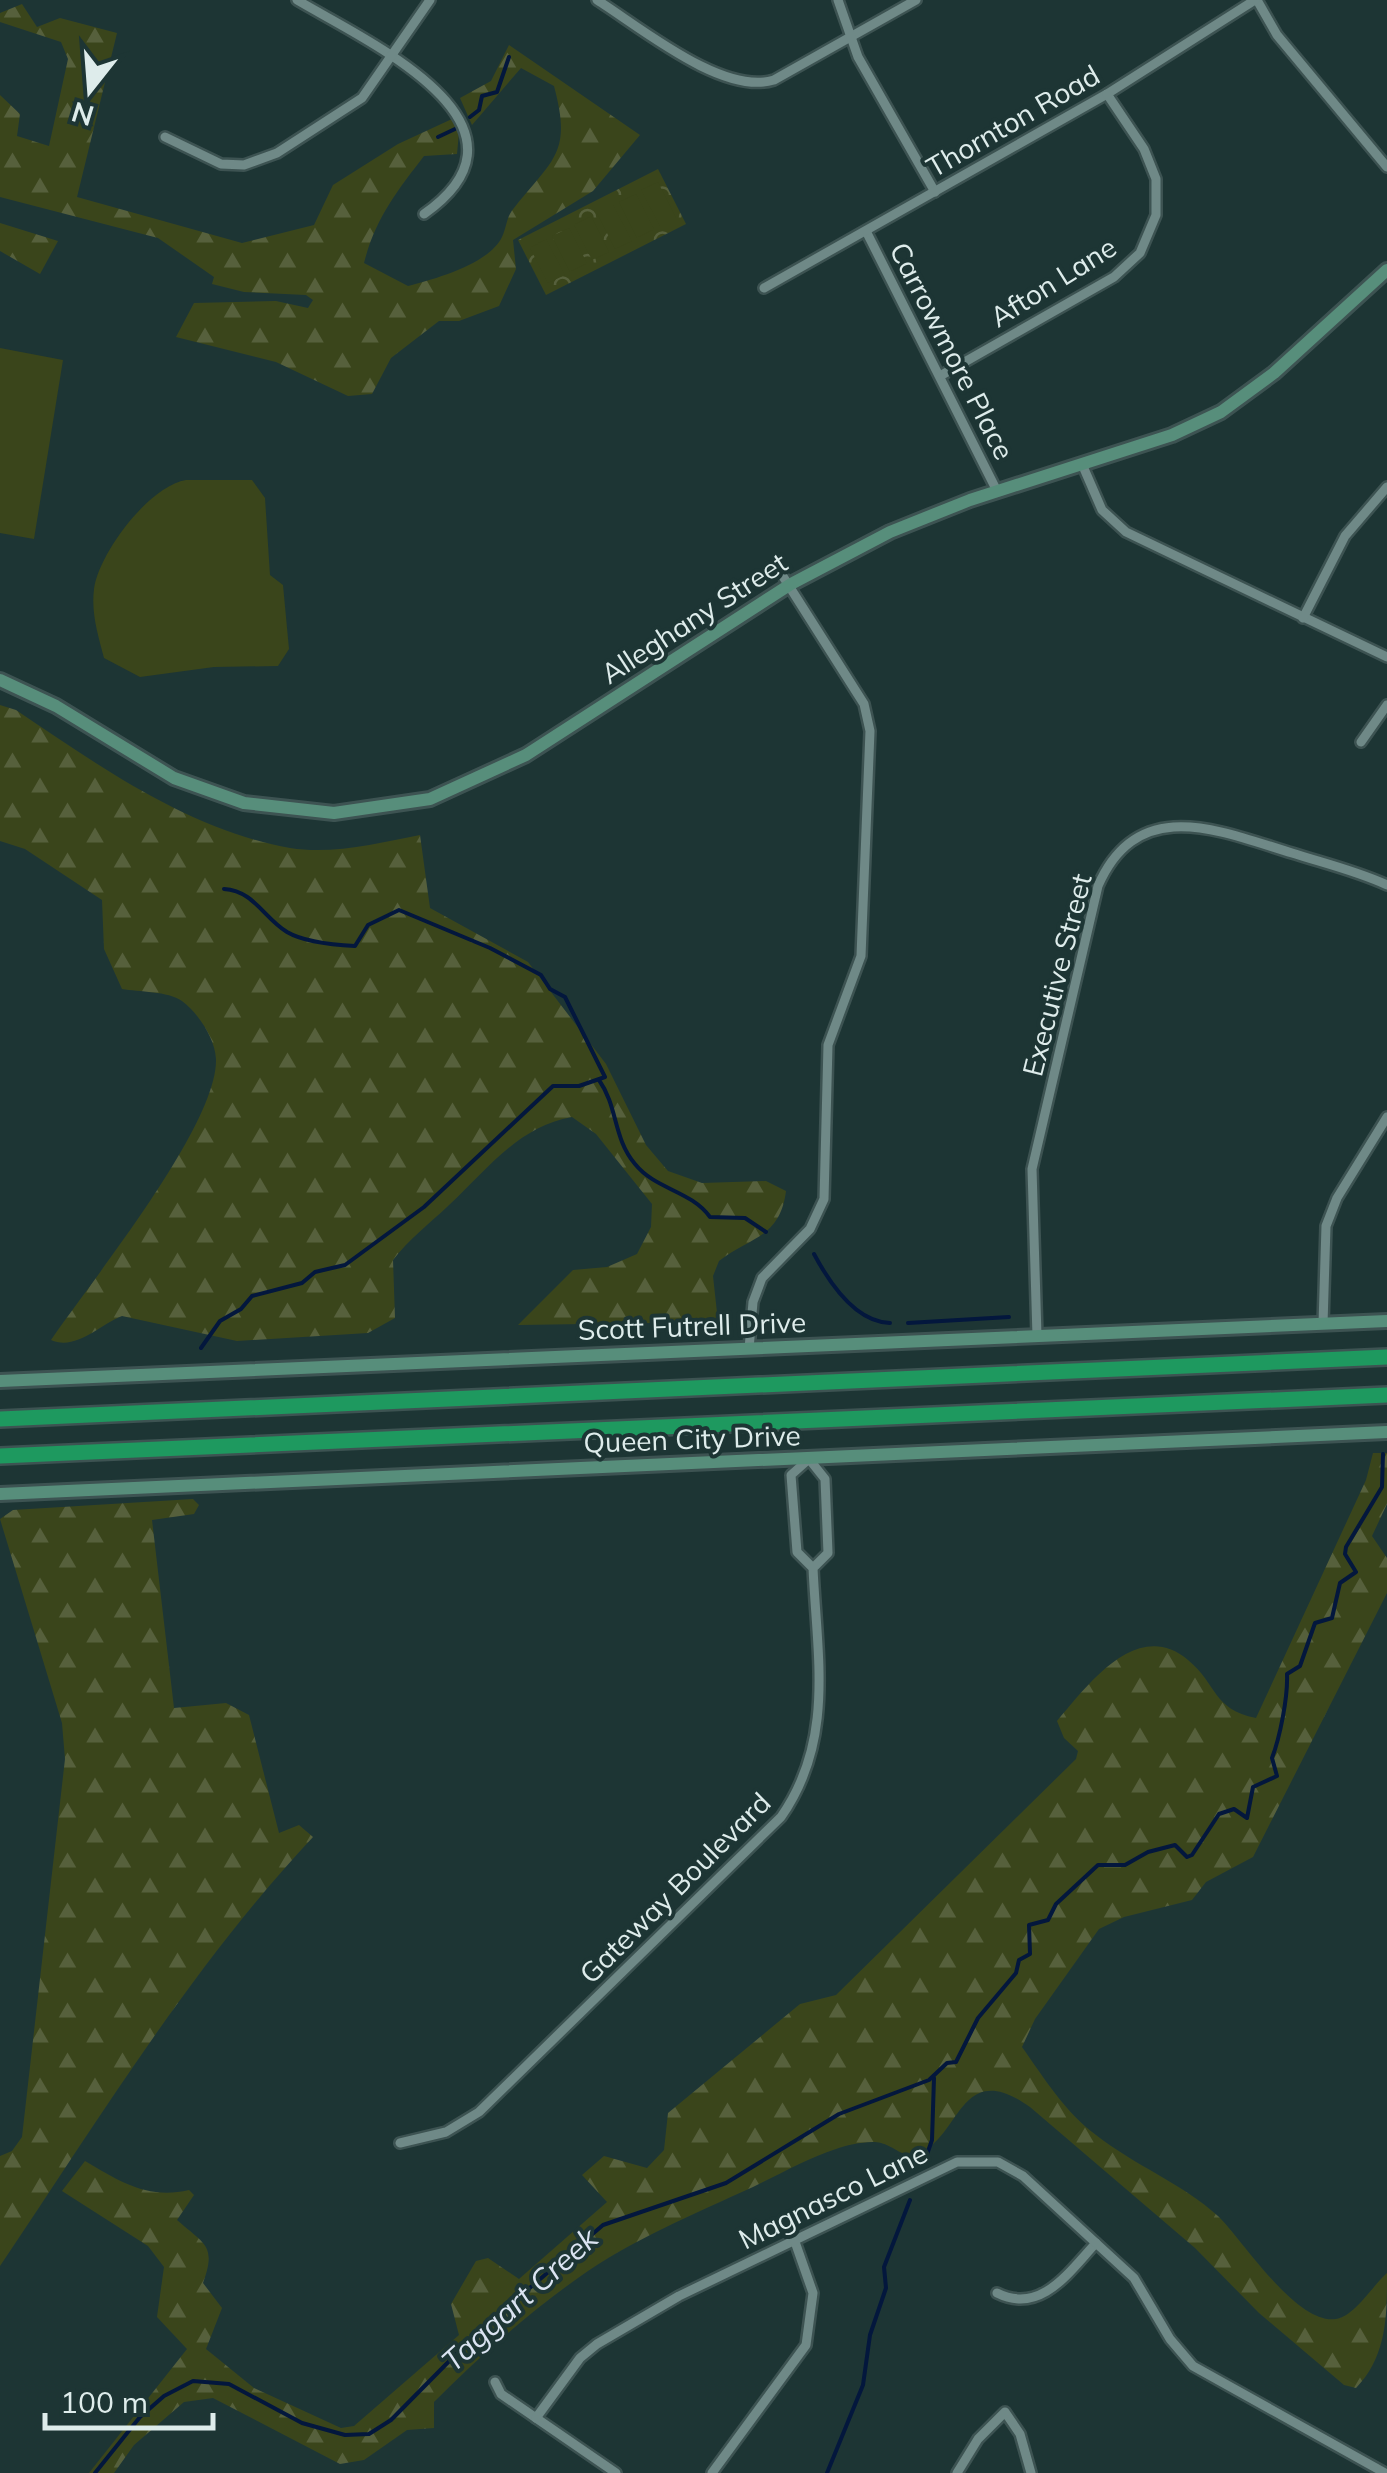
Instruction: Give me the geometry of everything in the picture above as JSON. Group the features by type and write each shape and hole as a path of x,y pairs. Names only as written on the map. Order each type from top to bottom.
{"highway":[{"path":"0,1419 1387,1357"},
{"path":"0,1456 1387,1395"}],"street":[{"path":"297,0 440,89 464,128 466,149 458,180 446,197 424,214"},
{"path":"166,137 211,162 232,166 255,162 354,104 394,58 430,0"},
{"path":"596,0 737,83 774,80 916,0"},
{"path":"838,0 850,38 935,192"},
{"path":"1256,0 1277,35 1387,167"},
{"name":"Thornton Road","path":"764,288 1107,94 1256,0"},
{"name":"Afton Lane","path":"940,376 1114,278 1140,253 1156,216 1156,179 1144,149 1107,94"},
{"name":"Carrowmore Place","path":"866,231 997,492"},
{"name":"Alleghany Street","path":"0,680 56,706 174,778 212,793 308,812 386,808 430,799 495,773 791,584 890,532 997,492 1172,436 1221,412 1274,373 1387,270"},
{"path":"1082,464 1102,510 1126,532 1387,657"},
{"path":"1304,618 1345,536 1387,487"},
{"path":"749,1348 750,1316 762,1278 810,1229 824,1198 828,1046 861,956 870,731 864,704 777,567"},
{"path":"1361,742 1387,704"},
{"name":"Executive Street","path":"1037,1336 1032,1170 1098,886 1115,855 1152,830 1203,826 1387,885"},
{"path":"1323,1324 1326,1226 1337,1198 1387,1117"},
{"name":"Scott Futrell Drive","path":"0,1381 1387,1321"},
{"name":"Queen City Drive","path":"0,1494 1387,1432"},
{"name":"Gateway Boulevard","path":"400,2143 446,2132 479,2112 781,1817 802,1786 818,1731 814,1568 798,1552 792,1475 809,1459 825,1479 828,1553 814,1568"},
{"name":"Magnasco Lane","path":"536,2418 580,2358 679,2296 956,2162 985,2160 1022,2176 1134,2278 1170,2339 1193,2366 1385,2473"},
{"path":"712,2473 806,2346 814,2293 794,2239"},
{"path":"997,2293 1028,2300 1045,2294 1096,2244"},
{"path":"496,2382 501,2394 616,2473"},
{"path":"957,2473 978,2439 1005,2412 1020,2434 1031,2473"}],"green space":[{"path":"22,4 37,27 60,18 117,33 77,197 242,243 314,225 333,185 398,144 452,119 459,132 457,154 424,156 381,219 364,263 408,286 474,263 495,247 511,211 556,153 561,126 554,86 521,68 472,125 460,98 491,81 509,45 640,135 593,191 513,240 516,269 499,306 459,321 439,321 391,358 372,394 348,396 276,362 176,337 194,303 276,301 308,308 313,300 306,295 244,292 212,284 214,277 158,238 0,197 0,95 20,114 17,136 49,146 68,59 61,42 0,22 0,13"},
{"path":"658,169 686,224 546,295 518,240"},
{"path":"658,182 676,218 660,226 641,190"},
{"path":"636,194 654,229 637,238 619,202"},
{"path":"613,205 632,241 615,249 597,213"},
{"path":"591,216 609,252 592,260 574,225"},
{"path":"0,223 58,241 40,274 0,251"},
{"path":"569,228 587,263 570,272 552,236"},
{"path":"546,239 565,275 548,283 530,248"},
{"path":"0,348 63,360 34,539 0,533"},
{"path":"186,480 252,480 265,498 270,575 283,585 289,649 278,666 214,667 140,677 104,658 93,598 105,558 142,508 157,494"},
{"path":"0,705 16,710 146,793 216,827 253,839 290,848 322,850 420,835 430,908 528,962 606,1064 646,1145 668,1171 702,1183 766,1181 786,1191 783,1207 770,1227 719,1261 713,1276 718,1322 518,1325 573,1270 607,1267 637,1254 651,1227 652,1204 596,1134 572,1117 552,1122 519,1140 406,1245 393,1260 395,1318 368,1333 237,1341 122,1316 78,1340 51,1340 175,1161 211,1088 216,1059 205,1027 182,1001 122,989 104,949 102,900 25,849 0,841"},
{"path":"1373,1453 1387,1453 1387,1504 1372,1536 1387,1558 1387,1593 1253,1857 1206,1882 1192,1900 1124,1917 1099,1929 1035,2019 1022,2047 1074,2116 1111,2146 1190,2194 1218,2216 1271,2279 1304,2309 1320,2317 1343,2317 1387,2273 1383,2335 1374,2363 1356,2388 1344,2385 1259,2313 1195,2248 1030,2107 1006,2094 988,2091 974,2096 931,2146 916,2154 876,2142 841,2147 619,2252 540,2306 468,2369 434,2402 434,2428 407,2430 364,2460 340,2464 213,2398 184,2402 134,2445 114,2473 89,2473 187,2349 157,2317 164,2267 148,2246 62,2191 85,2161 122,2182 147,2190 189,2190 194,2195 177,2220 205,2246 209,2260 203,2283 222,2308 206,2349 254,2388 341,2428 354,2426 459,2335 451,2304 476,2261 488,2258 519,2279 607,2202 582,2175 604,2156 647,2168 664,2150 668,2113 800,2004 836,1995 1076,1759 1078,1751 1064,1738 1057,1721 1115,1661 1150,1646 1169,1649 1198,1669 1231,1709 1256,1718 1366,1480"},
{"path":"193,1499 199,1505 194,1514 152,1520 174,1708 226,1703 249,1715 279,1833 299,1825 313,1837 269,1886 187,1991 0,2266 0,2156 12,2151 22,2137 65,1759 62,1723 0,1519 13,1510"}],"waterway":[{"path":"470,117 479,110 482,96 497,92 509,57"},
{"path":"438,137 455,129"},
{"path":"201,1348 220,1321 241,1309 252,1296 302,1283 315,1272 345,1265 424,1207 553,1086 579,1086 605,1077 565,997 550,989 541,975 490,948 399,910 368,925 355,946 311,941 287,932 243,894 224,889"},
{"path":"599,1080 623,1144 643,1173 693,1201 710,1217 745,1218 766,1232"},
{"path":"814,1254 844,1299 865,1316 890,1323"},
{"path":"908,1323 1009,1317"},
{"name":"Taggart Creek","path":"95,2473 140,2417 164,2396 193,2381 229,2384 302,2423 345,2435 369,2434 391,2420 475,2335 603,2225 726,2183 839,2114 929,2080 947,2063 956,2062 978,2018 1016,1973 1019,1960 1030,1954 1029,1925 1048,1920 1056,1904 1098,1865 1125,1865 1148,1852 1175,1845 1187,1857 1192,1855 1219,1814 1234,1809 1247,1818 1253,1787 1277,1776 1272,1758 1283,1717 1287,1674 1300,1666 1315,1623 1332,1618 1340,1583 1356,1572 1345,1554 1346,1547 1382,1487 1383,1454"},
{"path":"926,2157 932,2140 934,2078"},
{"path":"827,2473 863,2385 870,2335 886,2288 884,2267 910,2200"}]}
